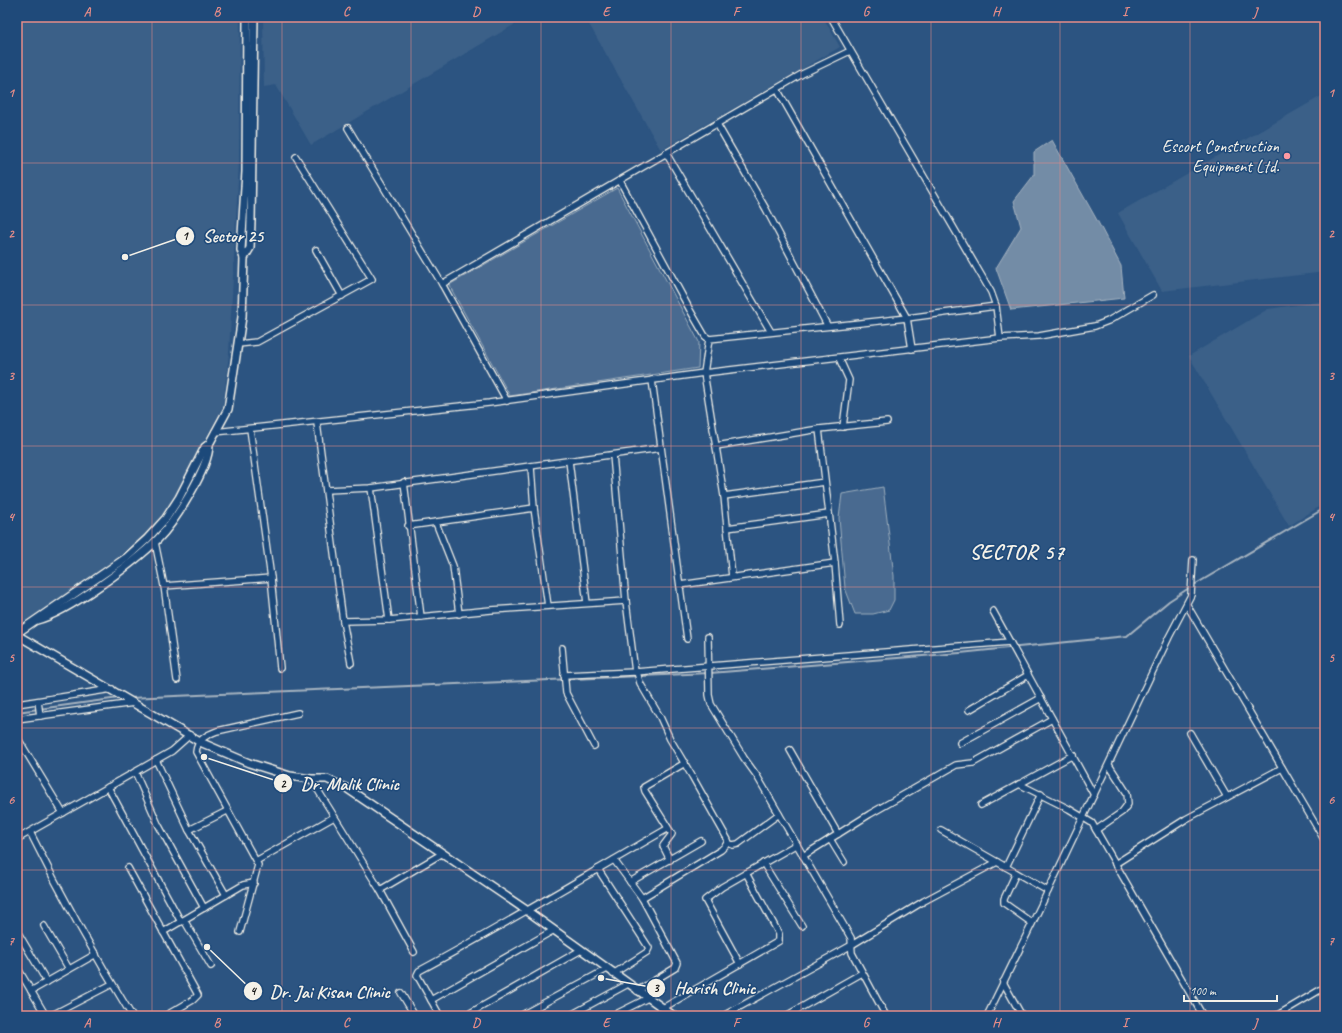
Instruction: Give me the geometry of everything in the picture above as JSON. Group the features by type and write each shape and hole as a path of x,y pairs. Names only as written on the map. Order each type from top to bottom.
{"street":[{"path":"37,620 49,618 75,602 112,576 155,542 172,522 183,505 208,457 209,444 228,409 242,317 244,258 241,250 246,172 247,17"},
{"path":"244,258 250,248 254,17"},
{"path":"831,17 991,292 996,306 1000,338"},
{"path":"442,284 802,74 850,51"},
{"path":"777,89 907,318 912,349"},
{"path":"717,124 766,209 826,325"},
{"path":"348,128 442,284 507,401"},
{"path":"666,153 771,332"},
{"path":"238,344 256,342 372,279 296,157"},
{"path":"620,180 696,321 709,339 704,373 724,496 732,577"},
{"path":"316,250 342,296"},
{"path":"215,432 317,423 507,401 704,373 1000,338 1039,336 1095,326 1108,321 1153,295"},
{"path":"709,339 826,325 907,318 996,306"},
{"path":"839,358 849,380 843,427"},
{"path":"652,380 687,639"},
{"path":"716,446 819,429 887,422"},
{"path":"317,423 343,621 351,663"},
{"path":"250,429 271,578 280,668"},
{"path":"819,429 835,563 840,625"},
{"path":"209,444 205,447 179,498 166,518 147,539 126,558 43,614 17,634 200,742 249,763 290,776 311,779 327,779 340,784 369,802 526,910 613,974 674,1016"},
{"path":"326,490 371,488 404,482 531,467 661,448"},
{"path":"613,455 626,601 637,674 670,739 725,833 728,843"},
{"path":"569,461 587,603"},
{"path":"531,467 534,508 548,606"},
{"path":"404,482 408,526 421,617"},
{"path":"724,496 825,482"},
{"path":"371,488 389,620"},
{"path":"408,526 534,508"},
{"path":"727,528 829,514"},
{"path":"436,523 453,566 459,614"},
{"path":"155,542 164,586 177,680"},
{"path":"987,1016 1002,982 1109,765 1169,637 1187,605 1192,590 1193,560"},
{"path":"680,585 835,563"},
{"path":"164,586 271,578"},
{"path":"343,621 389,620 548,606 626,601"},
{"path":"1187,605 1325,841"},
{"path":"993,611 1094,794"},
{"path":"708,637 709,700 713,709 779,814 851,938 850,946 852,953 886,1016"},
{"path":"564,676 637,674 1012,646"},
{"path":"562,648 564,686 570,702 594,746"},
{"path":"969,710 1028,675"},
{"path":"17,704 38,703 115,691"},
{"path":"960,743 1041,698"},
{"path":"17,719 40,714 131,702"},
{"path":"38,703 40,714"},
{"path":"240,932 258,867 196,752 200,742 207,735 217,731 298,712"},
{"path":"803,856 956,765 973,763 1052,719"},
{"path":"1190,734 1226,797"},
{"path":"17,839 172,751 190,735"},
{"path":"17,736 63,813"},
{"path":"790,750 838,834"},
{"path":"981,805 1072,755"},
{"path":"156,760 190,830 226,895"},
{"path":"670,860 663,846 672,836 644,787 685,763"},
{"path":"1096,830 1122,812 1128,804 1127,793 1109,765"},
{"path":"1115,864 1186,819 1282,768"},
{"path":"135,772 158,824 204,908"},
{"path":"311,779 380,890 414,952"},
{"path":"1019,784 1041,794 1084,817 1092,823 1203,1016"},
{"path":"108,787 183,921 211,966"},
{"path":"1006,867 1041,794"},
{"path":"190,830 228,811"},
{"path":"728,843 733,845 738,844 779,814"},
{"path":"256,861 334,817"},
{"path":"440,1016 417,975 419,971 470,944 667,829"},
{"path":"941,830 1048,891"},
{"path":"30,832 55,882 112,984 132,1016"},
{"path":"830,839 844,862"},
{"path":"630,882 701,841"},
{"path":"642,898 721,850 728,843"},
{"path":"740,964 705,900 722,887 797,844"},
{"path":"380,890 443,853"},
{"path":"614,860 642,898 678,963 675,968 638,991"},
{"path":"723,1016 850,946 897,916 997,862"},
{"path":"764,863 802,926"},
{"path":"128,868 198,995 193,1000 165,1016"},
{"path":"598,869 649,948 647,952 613,974"},
{"path":"663,1008 778,942 780,939 779,934 746,873"},
{"path":"1016,873 1004,899 1004,903 1032,923"},
{"path":"164,932 243,885 254,883"},
{"path":"44,926 69,969"},
{"path":"431,1000 554,930"},
{"path":"17,931 47,982"},
{"path":"465,1016 580,950"},
{"path":"31,991 96,954"},
{"path":"17,967 46,1016"},
{"path":"520,1016 607,969"},
{"path":"786,1016 862,973"},
{"path":"1002,982 1022,1016"},
{"path":"50,1016 112,984"},
{"path":"569,1016 628,984"},
{"path":"1276,1016 1325,987"},
{"path":"401,993 415,1016"},
{"path":"612,1016 648,998"}],"shaded area":[{"path":"17,17 240,17 239,161 229,353 223,406 158,526 93,577 17,626"},
{"path":"263,17 527,17 311,145 276,85 264,87"},
{"path":"585,17 823,17 840,47 661,150"},
{"path":"1325,94 1325,272 1162,291 1118,213"},
{"path":"1052,140 1121,266 1124,298 1011,310 996,268 1021,227 1014,201 1034,175 1034,152"},
{"path":"617,188 699,342 698,368 510,396 449,285"},
{"path":"1325,301 1325,503 1289,526 1189,356 1268,309"},
{"path":"883,487 894,576 894,600 889,610 873,614 855,614 845,588 839,518 842,494"}],"waterway":[{"path":"129,698 710,673 960,653 1127,636 1169,601 1189,588 1325,508"},
{"path":"17,712 119,698"}],"place":[{"name":"Escort Construction Equipment Ltd.","path":"1287,156"},
{"name":"Sector 25","path":"125,257"},
{"name":"Dr. Malik Clinic","path":"204,757"},
{"name":"Dr. Jai Kisan Clinic","path":"207,947"},
{"name":"Harish Clinic","path":"601,978"}],"district":[{"name":"SECTOR 57","path":"1017,552"}]}
